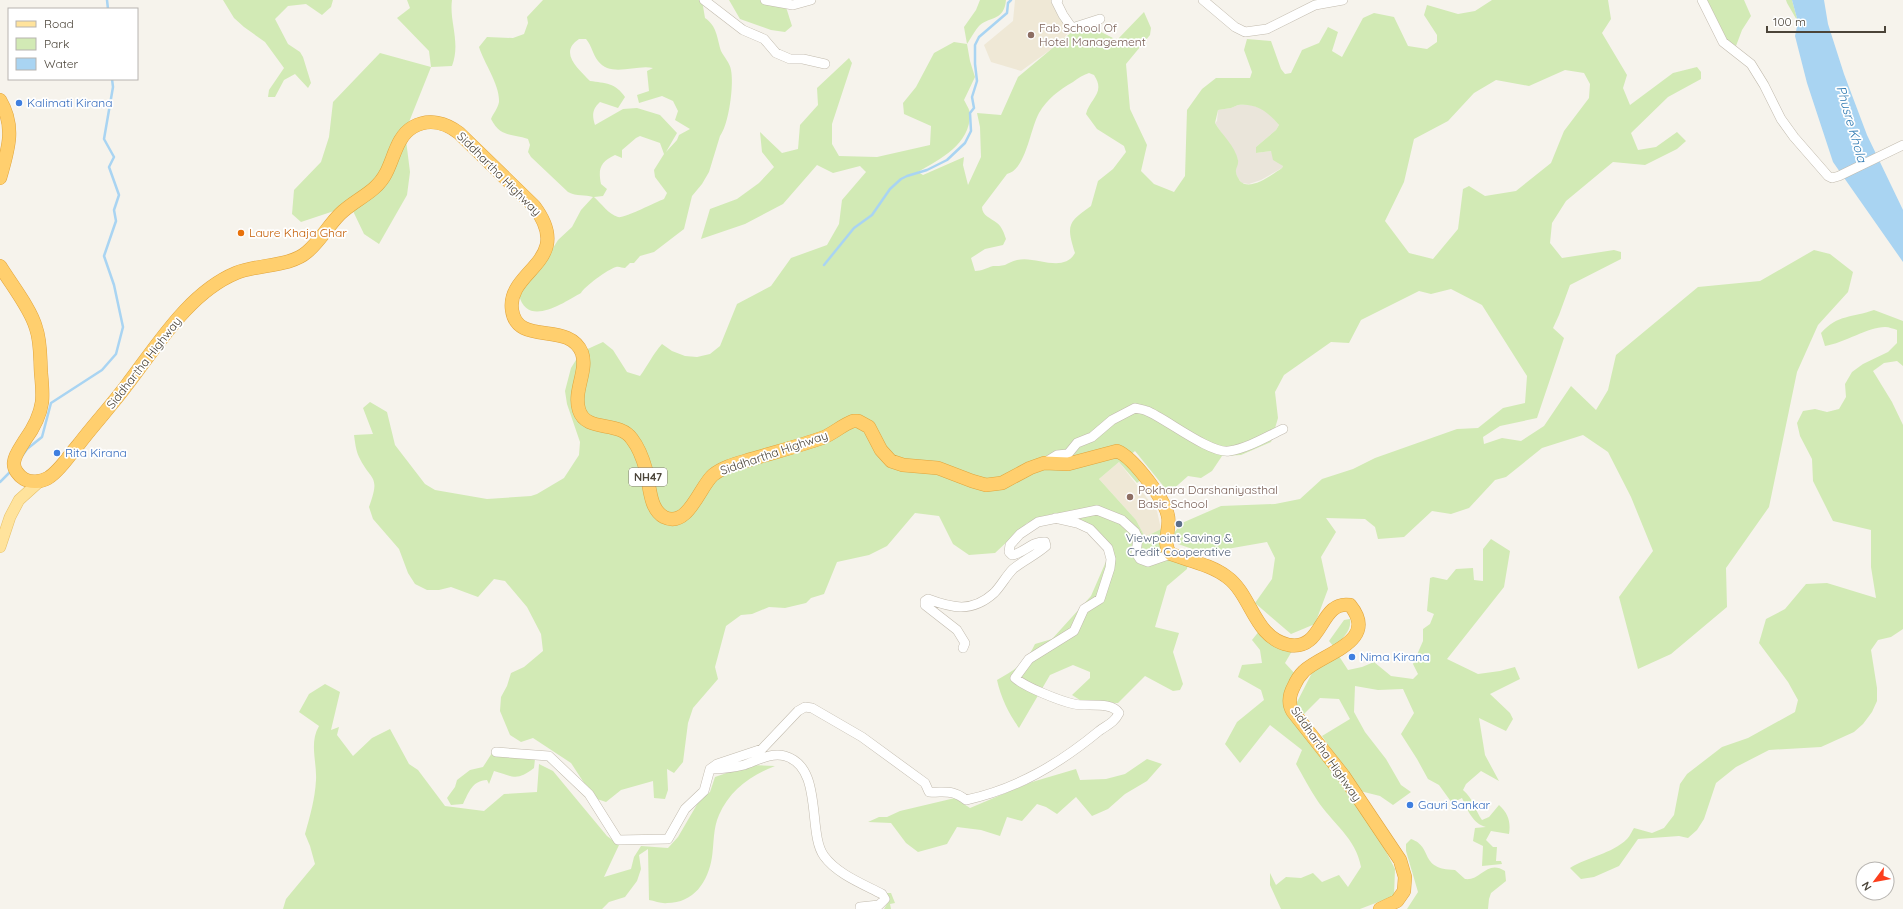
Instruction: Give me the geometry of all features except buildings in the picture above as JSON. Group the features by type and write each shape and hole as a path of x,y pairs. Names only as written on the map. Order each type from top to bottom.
{"highway":[{"path":"0,100 8,116 10,124 7,154 0,178"},
{"name":"Siddhartha Highway","path":"40,481 52,476 118,398 160,340 204,293 235,274 258,266 292,261 306,253 327,226 341,212 379,184 386,173 401,139 408,130 422,123 435,122 443,124 459,133 534,206 543,218 548,233 546,246 514,295 511,307 514,320 523,329 563,336 578,346 581,352 583,364 577,395 579,411 582,416 593,424 619,428 631,437 639,450 654,506 664,517 674,518 684,514 690,509 708,480 718,471 823,438 853,421 858,421 869,427 881,450 891,461 903,465 938,468 986,485 1002,483 1030,468 1044,463 1068,464 1095,458 1114,451 1125,456 1164,504 1169,520 1166,547 1171,554 1209,566 1228,577 1240,590 1264,629 1272,638 1279,642 1296,645 1314,636 1330,611 1336,606 1342,604 1350,605 1358,618 1358,630 1352,640 1340,650 1304,671 1289,696 1293,712 1342,775 1400,860 1405,877 1404,891 1397,901 1380,909"},
{"path":"0,266 32,319 38,336 42,402 38,417 17,453 14,462 14,469 24,479 40,481"}],"main road":[{"path":"0,547 10,517 19,500 40,481"}],"street":[{"path":"704,0 743,30 764,39 776,53 790,59 803,59 825,64"},
{"path":"765,0 793,4 812,0"},
{"path":"1058,0 1056,1 1072,28 1100,19"},
{"path":"1203,0 1235,27 1245,32 1267,28 1315,5 1343,0"},
{"path":"1702,0 1723,42 1751,64 1764,85 1780,118 1794,137 1828,176 1832,178 1839,176 1903,145"},
{"path":"1044,463 1057,455 1068,454 1077,443 1092,437 1112,420 1135,408 1147,411 1187,434 1215,448 1227,452 1247,446 1283,429"},
{"path":"963,648 965,643 958,630 925,605 925,601 928,599 948,607 964,608 978,605 994,593 1012,570 1046,546 1045,542 1040,541 1018,554 1012,555 1008,550 1010,545 1020,534 1038,522 1097,510 1122,520 1134,532 1138,538 1136,553 1140,559 1148,562 1171,554"},
{"path":"496,752 549,756 589,794 618,840 668,839 685,809 704,791 710,769 716,764 762,749 798,710 805,707 812,708 862,737 925,784 929,792 948,791 958,794 966,800 987,796 1038,774 1074,752 1102,728 1115,720 1119,713 1116,709 1110,706 1074,704 1021,684 1015,678 1029,659 1074,631 1084,609 1100,599 1110,568 1111,559 1108,548 1090,528 1077,523 1055,518"},
{"path":"710,769 743,765 762,757 784,755 796,761 806,775 814,802 818,839 823,855 838,870 882,894 885,899 879,905 860,907 860,909"}],"shaded area":[{"name":"Fab School Of Hotel Management","path":"1015,0 1056,0 1072,28 1060,43 1021,71 991,62 984,45 1013,21"},
{"path":"1238,105 1251,105 1263,109 1269,113 1279,125 1276,130 1256,147 1256,153 1271,151 1283,166 1282,168 1261,180 1249,184 1242,183 1238,178 1235,172 1238,160 1215,123 1217,121 1218,110 1231,108"},
{"name":"Pokhara Darshaniyasthal Basic School","path":"1119,462 1157,511 1161,529 1145,537 1136,520 1099,479"}],"green space":[{"path":"223,0 333,0 331,7 322,15 306,4 288,6 275,19 288,44 300,52 303,57 311,83 308,88 295,74 284,80 275,97 268,97 269,90 284,68 265,42 234,18"},
{"path":"407,0 452,0 455,49 452,66 431,67 429,51 397,18 410,8"},
{"path":"543,0 702,0 705,18 714,29 721,51 730,67 732,77 730,104 726,123 720,136 709,172 702,184 692,196 684,229 654,252 640,256 634,263 630,263 625,268 612,268 591,283 581,293 556,307 537,312 530,310 523,305 519,295 558,240 572,227 581,210 593,197 568,192 531,157 528,152 530,145 528,139 503,132 491,119 497,109 499,95 479,47 487,37 513,38 524,34 528,23 527,17","holes":["579,39 586,39 598,61 603,66 610,69 653,68 647,71 649,91 637,95 639,103 662,96 673,101 678,111 675,120 690,129 679,135 677,140 666,152 677,133 660,115 637,108 623,109 595,125 593,113 595,107 600,102 618,108 625,97 622,92 610,84 590,81 572,61 570,50 573,44","640,136 660,143 664,154 654,170 655,177 667,193 664,199 633,213 621,217 614,216 594,197 603,196 607,189 601,184 601,166 606,160 615,155 622,158 622,150"]},
{"path":"729,0 786,0 786,7 792,26 785,32 771,30 740,19"},
{"path":"980,0 1006,0 1003,12 980,25 967,44 964,27 976,10"},
{"path":"1492,0 1608,0 1611,19 1602,33 1627,75 1623,88 1630,105 1673,73 1697,67 1701,72 1701,79 1668,97 1631,133 1638,150 1656,147 1677,132 1686,141 1677,149 1645,165 1613,162 1566,201 1552,223 1550,243 1562,258 1614,250 1621,252 1621,259 1570,285 1553,328 1564,338 1537,418 1500,426 1483,437 1484,444 1502,438 1521,441 1544,426 1571,386 1596,410 1608,390 1616,355 1698,287 1760,281 1814,250 1830,254 1853,272 1848,292 1818,325 1797,372 1769,507 1726,568 1727,607 1671,654 1638,669 1619,597 1653,551 1631,497 1608,452 1583,435 1542,448 1506,477 1495,480 1469,508 1451,514 1432,511 1404,537 1378,539 1375,527 1365,519 1326,518 1336,532 1321,557 1328,589 1315,624 1291,634 1255,603 1272,579 1275,558 1267,542 1204,553 1178,544 1174,533 1182,523 1221,506 1275,504 1300,499 1322,479 1353,469 1375,458 1457,429 1478,428 1503,408 1525,403 1527,376 1482,305 1451,289 1431,294 1419,291 1361,320 1349,343 1331,342 1284,375 1275,392 1278,418 1271,442 1241,455 1222,456 1212,471 1201,478 1188,476 1169,493 1135,451 1128,457 1142,479 1137,483 1119,462 1099,479 1136,520 1145,537 1161,529 1166,548 1188,562 1187,569 1167,586 1155,627 1179,633 1173,652 1183,684 1180,690 1173,691 1145,676 1118,703 1083,702 1072,695 1090,678 1090,672 1073,665 1050,675 1019,728 1006,706 997,680 1024,661 1032,651 1035,644 1052,639 1091,596 1111,550 1091,526 1052,514 1027,523 995,553 969,555 953,544 939,516 915,513 887,546 869,555 837,562 824,594 811,598 806,603 785,608 769,607 752,614 741,615 726,626 715,667 718,679 693,708 688,723 683,762 674,773 667,769 668,790 665,799 654,798 653,781 621,790 606,802 594,798 571,763 533,738 521,742 510,735 500,711 501,697 507,686 511,673 524,667 543,651 541,634 527,607 505,581 494,579 478,597 451,587 439,590 427,590 415,584 408,573 399,549 373,519 369,507 373,496 374,483 358,455 354,435 373,434 363,408 370,402 387,412 395,445 425,484 435,490 487,499 531,496 564,478 579,455 580,442 567,404 565,391 571,368 581,352 603,342 613,350 627,372 640,376 662,344 672,351 685,356 697,357 710,354 720,346 737,304 771,286 791,258 827,245 839,224 842,200 866,172 860,166 833,173 817,165 783,204 745,224 701,239 710,209 737,199 759,183 774,167 762,152 760,132 782,153 798,149 800,125 818,105 817,88 849,58 852,63 832,124 832,144 839,156 877,157 930,145 931,126 904,114 903,103 916,87 934,53 954,42 967,44 975,77 964,100 970,112 969,125 959,143 952,150 918,172 923,175 964,157 963,165 968,185 981,157 980,127 977,113 1001,115 1018,77 1073,31 1095,29 1117,40 1144,12 1151,28 1150,35 1126,64 1130,109 1147,145 1141,171 1154,184 1174,192 1185,176 1187,110 1202,89 1216,78 1250,78 1252,72 1244,50 1247,39 1271,41 1281,69 1285,74 1291,73 1302,50 1319,43 1328,27 1338,32 1332,51 1342,57 1363,18 1374,13 1394,17 1408,46 1427,49 1437,42 1437,35 1424,15 1427,5 1458,14 1475,11","holes":["1565,70 1584,73 1590,84 1589,98 1564,131 1551,163 1516,191 1485,196 1469,186 1463,189 1458,229 1433,259 1409,253 1385,221 1404,182 1414,139 1448,121 1474,93 1496,80 1529,86","1089,73 1094,75 1097,81 1098,91 1086,114 1097,129 1124,146 1126,152 1113,169 1098,181 1091,206 1073,221 1070,236 1075,253 1070,259 1063,262 1056,263 1024,259 1015,260 1005,265 993,266 975,271 971,258 985,249 1003,245 1006,239 1000,226 985,215 982,207 1007,174 1019,165 1027,148 1039,113 1046,103 1058,92","1238,105 1251,105 1262,109 1279,125 1276,130 1256,147 1256,153 1271,151 1273,160 1283,166 1267,178 1250,184 1244,184 1240,181 1236,174 1238,162 1236,155 1231,145 1215,123 1218,110 1231,108"]},
{"path":"1707,0 1744,0 1751,16 1742,30 1736,46 1727,40"},
{"path":"1786,0 1792,0 1798,22 1787,3"},
{"path":"380,53 431,67 405,132 410,172 407,195 379,244 364,234 353,211 340,209 301,222 292,214 294,190 321,162 329,137 333,102"},
{"path":"1874,310 1903,321 1903,366 1897,361 1884,363 1873,371 1892,402 1903,425 1903,629 1891,637 1878,640 1871,650 1877,688 1877,701 1872,712 1863,724 1854,732 1821,747 1769,750 1736,767 1716,783 1704,819 1697,830 1688,838 1679,836 1638,839 1619,866 1594,877 1581,879 1570,868 1607,852 1621,844 1628,838 1634,828 1652,833 1664,828 1674,815 1680,784 1687,774 1722,747 1748,738 1795,712 1798,700 1788,682 1759,643 1766,619 1785,609 1806,584 1827,583 1876,598 1871,567 1871,530 1833,521 1813,481 1812,459 1800,436 1797,423 1803,411 1815,409 1827,412 1839,409 1846,397 1845,384 1852,372 1863,364 1888,352 1897,343 1897,330 1885,327 1871,330 1825,346 1821,333 1827,327 1839,319"},
{"path":"1491,539 1510,551 1504,587 1447,659 1478,674 1515,667 1520,679 1490,694 1510,713 1513,719 1506,731 1479,718 1485,755 1499,781 1481,771 1466,784 1463,790 1472,800 1482,820 1489,817 1499,805 1505,811 1510,826 1509,834 1491,831 1486,840 1493,847 1497,847 1496,861 1501,861 1502,864 1482,866 1483,846 1473,841 1475,828 1486,827 1477,823 1468,811 1462,798 1452,803 1439,785 1428,779 1401,734 1414,713 1403,689 1378,690 1355,686 1354,712 1365,732 1386,759 1401,785 1411,792 1393,805 1380,796 1360,791 1322,736 1350,719 1339,699 1320,698 1304,714 1296,704 1315,667 1337,653 1348,670 1362,667 1374,662 1391,676 1413,679 1418,674 1413,664 1423,641 1423,629 1430,624 1434,614 1427,611 1430,578 1433,577 1447,580 1456,569 1473,568 1474,580 1483,581 1483,549"},
{"path":"1350,619 1348,631 1334,647 1329,641 1344,620"},
{"path":"1260,630 1292,651 1285,663 1297,676 1285,690 1328,763 1377,834 1395,869 1394,896 1360,909 1281,909 1270,885 1270,873 1276,885 1286,877 1301,878 1313,873 1322,882 1339,875 1348,887 1361,867 1349,839 1317,800 1296,764 1302,750 1270,725 1240,763 1225,744 1237,722 1264,700 1261,690 1238,677 1242,665 1262,663 1260,650 1252,640"},
{"path":"325,684 340,692 331,730 339,727 337,735 353,756 372,738 390,729 409,764 418,770 445,806 484,811 504,794 537,792 539,764 553,771 607,836 619,845 604,877 631,869 634,857 641,846 668,848 678,837 699,801 710,792 715,777 750,765 775,766 749,779 735,791 723,806 717,820 712,857 707,875 703,883 692,895 677,902 663,903 649,900 648,849 639,855 641,869 637,881 625,897 609,902 602,909 283,909 286,899 315,864 305,834 315,794 316,773 314,739 319,726 299,712 309,694"},
{"path":"492,753 535,759 534,768 523,775 515,777 494,771 489,784 487,780 478,782 467,795 463,804 451,805 447,798 455,787 457,780 470,770 483,767"},
{"path":"1147,759 1162,764 1147,781 1125,794 1108,809 1092,816 1076,797 1057,814 1046,807 1037,804 1022,821 1007,817 1000,836 981,830 957,827 947,844 918,852 906,843 891,823 868,822 879,817 887,817 900,811 955,798 970,808 1032,782 1076,769 1080,780 1106,779 1125,774"},
{"path":"1411,839 1422,847 1431,862 1436,866 1443,869 1455,870 1465,879 1471,879 1493,867 1505,871 1506,881 1491,893 1488,909 1407,909 1418,892 1406,851 1406,844"},
{"path":"885,893 891,893 895,903 890,904 891,909 884,909 890,899"}],"water":[{"name":"Phusre Khola","path":"1792,0 1824,0 1828,24 1844,74 1867,135 1903,210 1903,262 1833,162 1807,83 1795,36 1798,22"}],"waterway":[{"path":"107,0 108,8"},
{"path":"824,265 854,228 872,215 890,189 901,179 927,170 947,160 965,143 971,131 970,113 974,108 972,97 977,81 975,45 979,37 1007,13 1008,3 1011,0"},
{"path":"22,456 27,449 42,437 51,403 102,370 116,354 123,327 114,285 104,256 116,221 114,210 119,195 109,167 114,157 104,139 113,87 112,80"},
{"path":"0,482 11,471"}],"place":[{"name":"Fab School Of Hotel Management","path":"1031,35"},
{"name":"Kalimati Kirana","path":"19,103"},
{"name":"Laure Khaja Ghar","path":"241,233"},
{"name":"Rita Kirana","path":"57,453"},
{"name":"Pokhara Darshaniyasthal Basic School","path":"1130,497"},
{"name":"Viewpoint Saving & Credit Cooperative","path":"1179,524"},
{"name":"Nima Kirana","path":"1352,657"},
{"name":"Gauri Sankar","path":"1410,805"}]}
